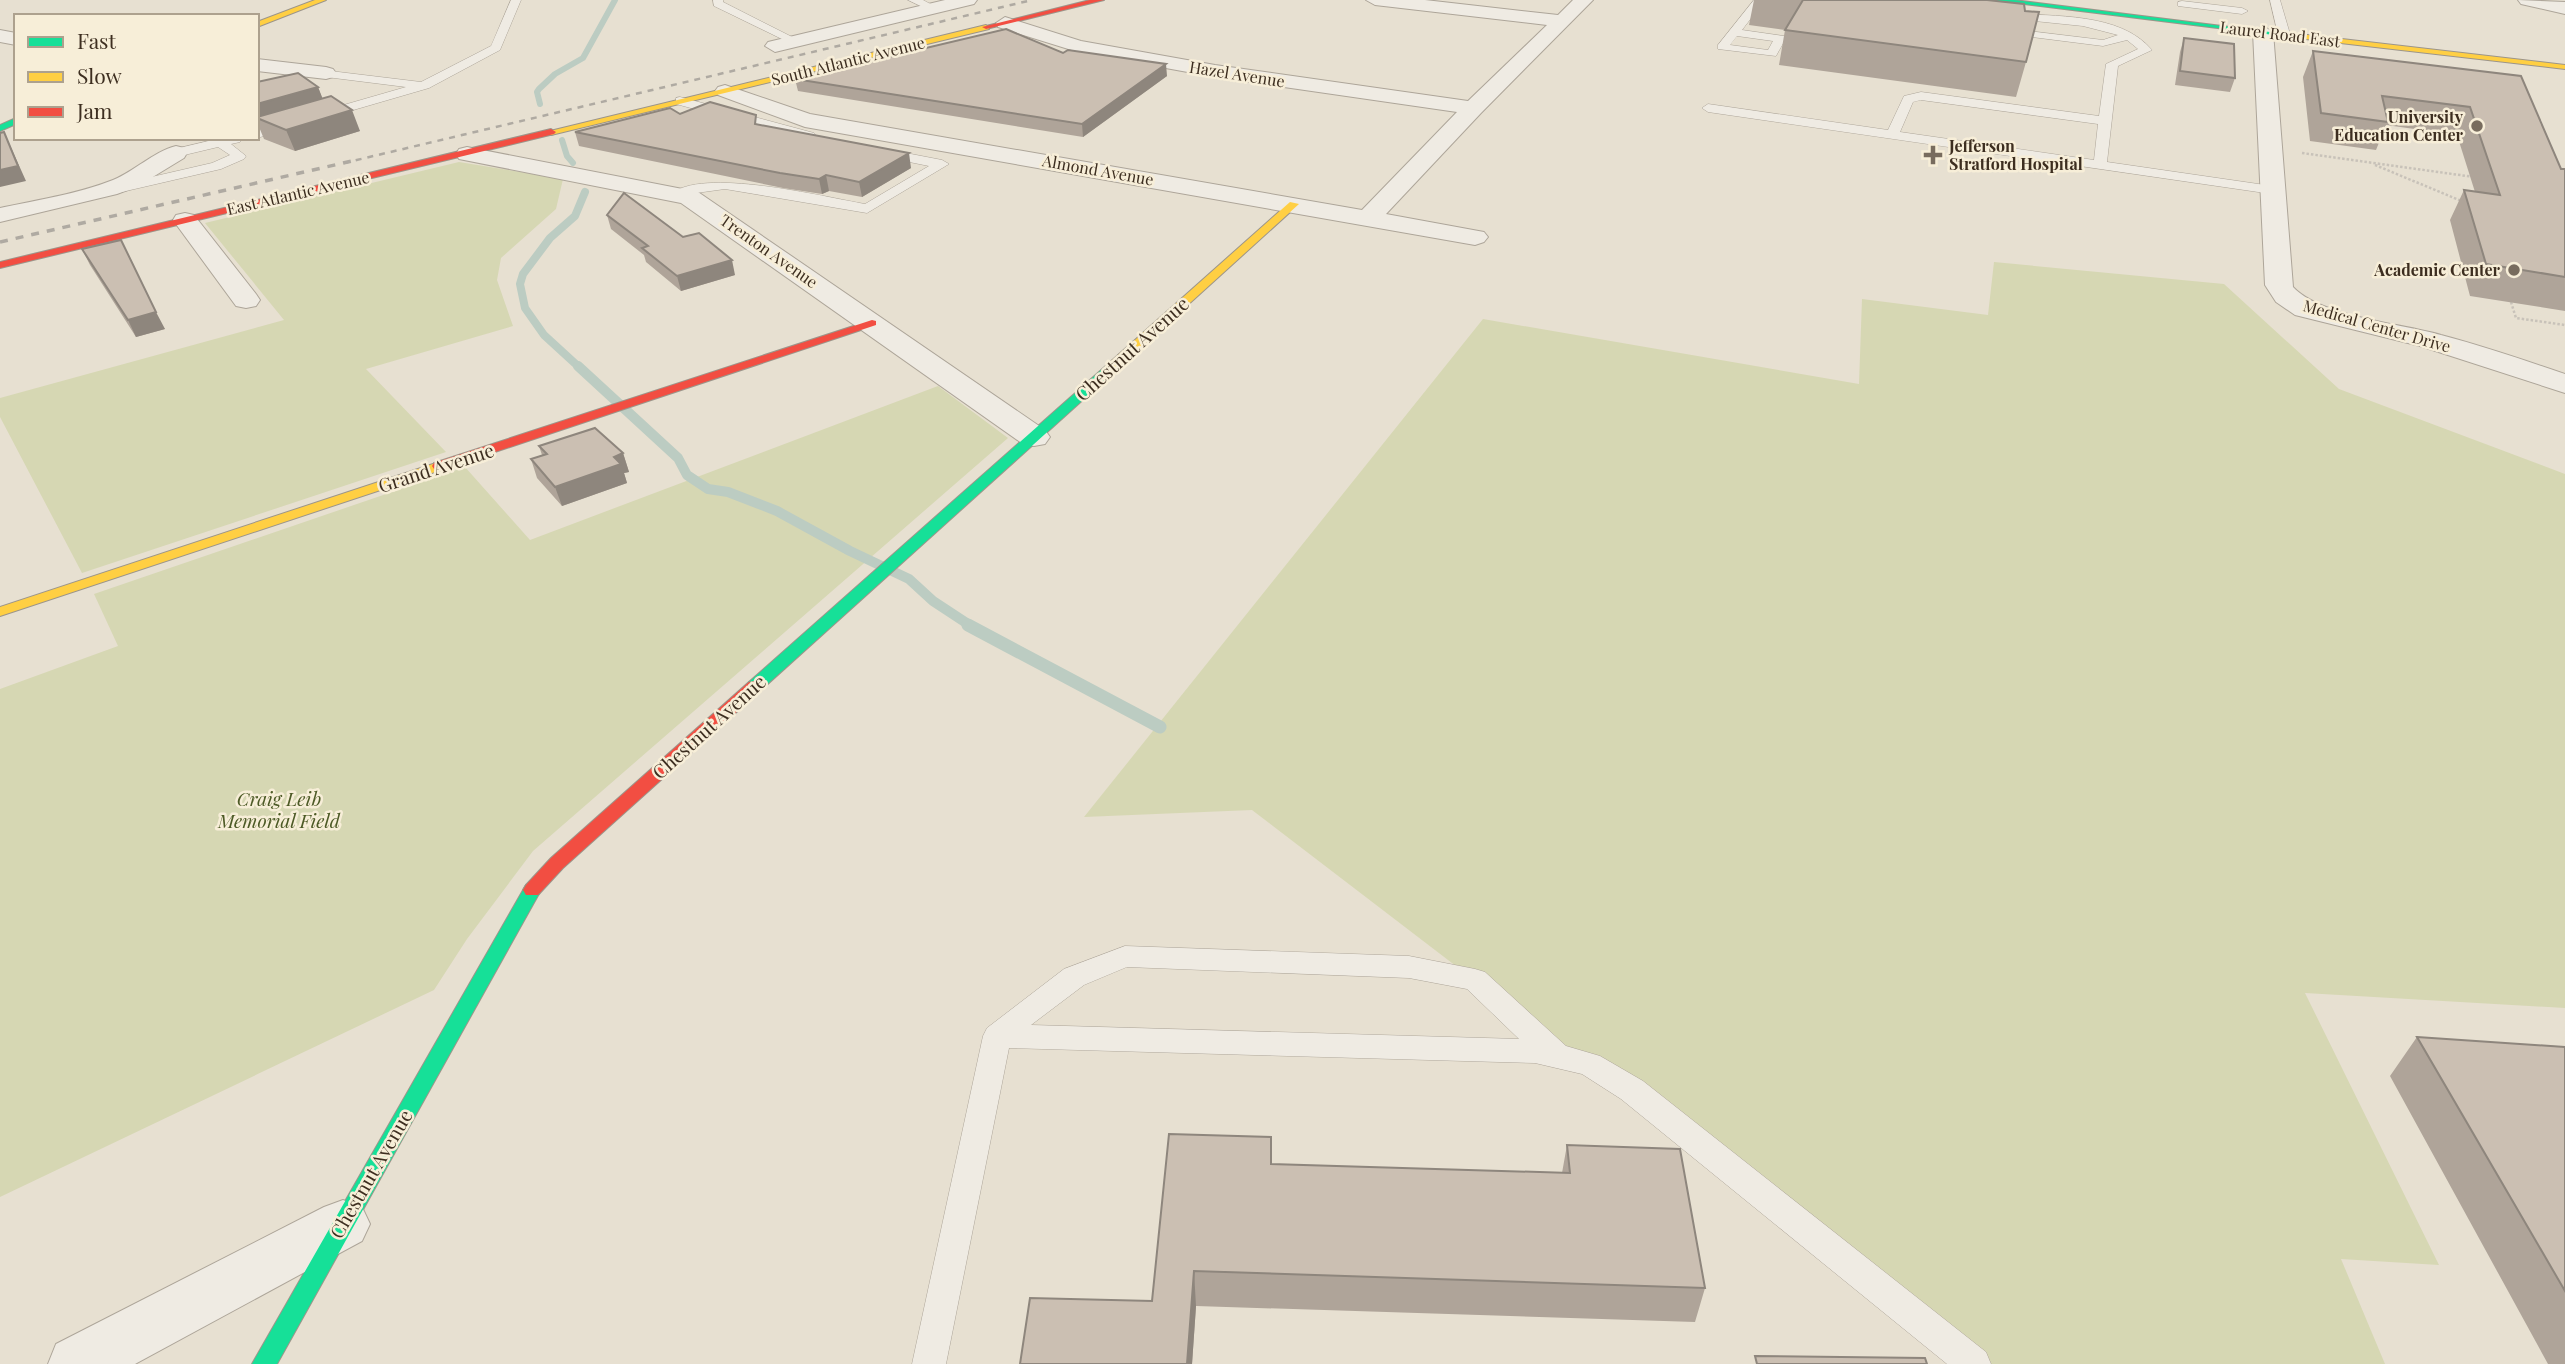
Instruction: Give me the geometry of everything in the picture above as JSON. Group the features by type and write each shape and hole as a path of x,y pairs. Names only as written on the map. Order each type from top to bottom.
{"street":[{"path":"259,24 322,0"},
{"path":"784,43 968,0"},
{"name":"South Atlantic Avenue","path":"596,122 1100,0"},
{"path":"1375,0 1563,21"},
{"path":"1369,217 1473,108 1584,0"},
{"path":"2527,0 2565,8"},
{"name":"Laurel Road East","path":"1995,7 2182,22 2565,67"},
{"name":"Hazel Avenue","path":"1005,23 1078,46 1215,71 1473,108"},
{"name":"Medical Center Drive","path":"2274,33 2270,148 2278,285 2285,297 2304,308 2337,319 2475,354 2565,384"},
{"path":"259,65 326,73"},
{"name":"Almond Avenue","path":"725,90 805,120 1475,237"},
{"name":"East Atlantic Avenue","path":"0,265 596,122"},
{"path":"0,215 94,194 126,183 176,153"},
{"name":"Trenton Avenue","path":"467,153 689,197 1034,437"},
{"name":"Chestnut Avenue","path":"264,1364 532,891 556,863 1294,204"},
{"path":"186,219 246,300"},
{"name":"Grand Avenue","path":"0,612 872,323"},
{"path":"77,1364 343,1224"}],"lane":[{"path":"259,133 425,85 496,48 516,0"},
{"path":"718,0 718,4 784,43"},
{"path":"913,0 933,8"},
{"path":"1733,32 1760,0"},
{"path":"2274,33 2275,0"},
{"path":"2182,22 2182,2 2242,11"},
{"path":"1995,7 2104,27 2139,40 2146,50 2112,64 2100,165"},
{"path":"1988,29 2103,43 2129,36"},
{"path":"326,73 425,85"},
{"path":"1892,135 1908,99 1921,96 2106,121"},
{"path":"680,101 824,140"},
{"path":"1708,108 2272,190"},
{"path":"176,153 231,140"},
{"path":"94,194 216,166 239,156 237,152 220,143"},
{"path":"677,195 694,189 724,185 867,209 942,164 863,149"},
{"path":"929,1364 998,1036 1074,977 1125,956 1409,967 1475,980 1557,1056"},
{"path":"998,1036 1535,1051 1590,1064 1632,1090 1974,1364"}],"path":[{"path":"2270,148 2486,179"},
{"path":"2368,162 2466,203"},
{"path":"2511,302 2516,318 2565,326"}],"green space":[{"path":"459,162 563,179 556,209 501,258 497,280 513,326 366,369 446,452 82,573 0,417 0,398 284,320 205,223"},
{"path":"1994,262 2224,284 2339,389 2565,474 2565,1008 2305,993 2439,1265 2341,1259 2385,1364 1976,1364 1252,810 1084,817 1483,319 1859,384 1862,299 1988,315"},
{"name":"Craig Leib Memorial Field","path":"938,386 1008,438 533,851 467,939 434,990 0,1197 0,689 118,646 94,594 465,467 530,540"}],"building":[{"path":"1803,0 1987,0 2024,4 2025,11 2039,12 2026,62 1785,30"},
{"path":"1006,29 1063,53 1068,50 1166,64 1082,124 795,79"},
{"path":"2184,38 2234,44 2235,78 2180,71"},
{"path":"2313,51 2521,76 2561,169 2565,169 2565,277 2486,264 2464,190 2500,195 2470,107 2382,96 2388,122 2321,113"},
{"path":"298,73 318,87 259,103 259,82"},
{"path":"331,96 352,110 286,130 259,119 259,116"},
{"path":"710,102 756,115 755,124 909,153 859,182 826,175 819,179 780,173 575,132 670,108 680,114"},
{"path":"4,132 18,166 0,170 0,133"},
{"path":"624,193 683,237 699,233 732,260 677,276 642,248 648,246 607,215"},
{"path":"121,240 156,312 128,320 82,249"},
{"path":"595,428 623,453 614,457 621,464 555,487 531,459 547,454 539,446"},
{"path":"2417,1037 2565,1047 2565,1291"},
{"path":"1169,1134 1271,1137 1271,1164 1570,1173 1567,1145 1680,1149 1705,1288 1194,1271 1187,1364 1020,1364 1030,1298 1152,1301"},
{"path":"1755,1356 1925,1358 1927,1364 1757,1364"}],"waterway":[{"path":"540,104 537,92 539,89 555,74 583,58 615,0"},
{"path":"562,140 567,156 573,163"},
{"path":"580,368 544,335 525,308 520,284 523,274 550,238 575,216 585,192"},
{"path":"578,366 678,458 687,475 708,489 728,492 777,511 850,551 909,579 933,601 971,626"},
{"path":"968,625 1160,727"}],"railway":[{"path":"344,163 1032,0"},
{"path":"0,242 352,161"}],"traffic: fast":[{"path":"1995,0 2274,33"},
{"path":"0,128 14,122"},
{"path":"755,686 1112,367"},
{"path":"264,1364 532,890"}],"traffic: slow":[{"path":"259,24 322,0"},
{"path":"551,132 986,27"},
{"path":"2274,33 2565,67"},
{"path":"1112,367 1294,204"},
{"path":"0,612 439,466"}],"traffic: jam":[{"path":"986,27 1100,0"},
{"path":"0,265 551,132"},
{"path":"439,466 872,323"},
{"path":"532,890 557,863 755,686"}],"place":[{"name":"University Education Center","path":"2477,126"},
{"name":"Jefferson Stratford Hospital","path":"1933,155"},
{"name":"Academic Center","path":"2514,270"}]}
